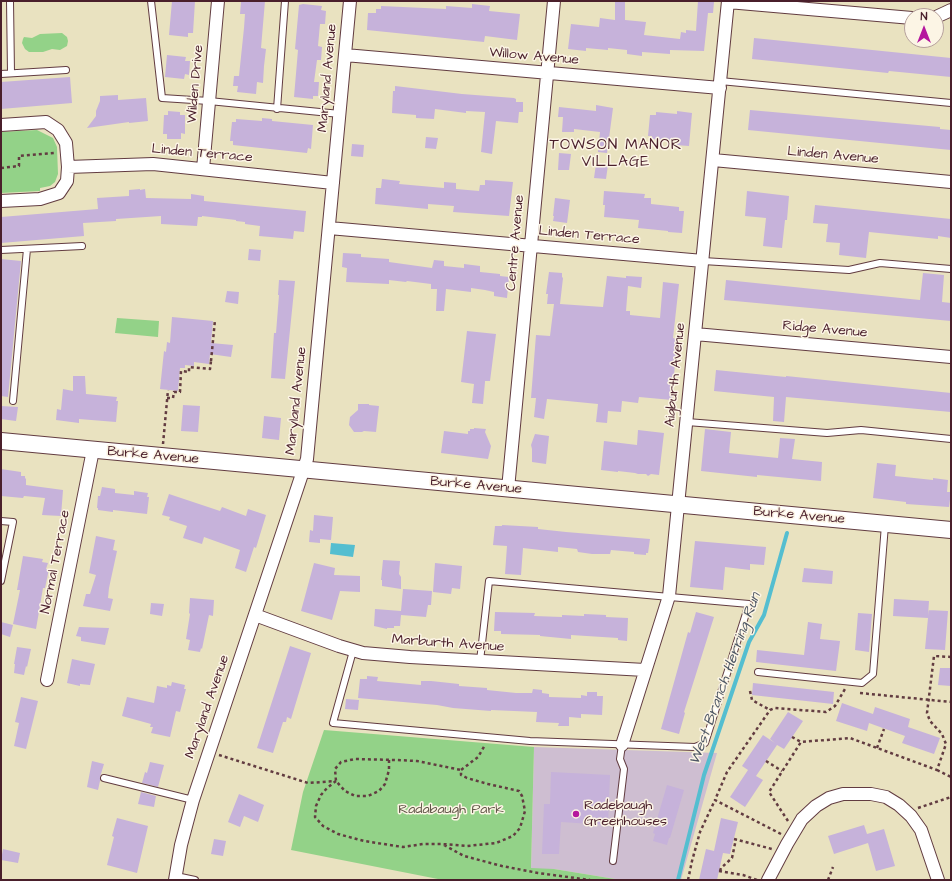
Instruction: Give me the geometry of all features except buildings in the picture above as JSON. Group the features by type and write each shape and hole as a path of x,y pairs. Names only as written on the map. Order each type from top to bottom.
{"street":[{"name":"Wilden Drive","path":"203,169 218,1"},
{"name":"Maryland Avenue","path":"175,878 183,837 193,800 307,459 350,1"},
{"name":"Centre Avenue","path":"508,489 554,1"},
{"path":"728,2 904,17"},
{"name":"Aigburth Avenue","path":"622,745 669,596 728,2"},
{"name":"Willow Avenue","path":"345,55 547,73 720,85"},
{"path":"1,124 46,122 58,130 66,143 68,167 67,181 59,193 40,199 1,201"},
{"name":"Linden Avenue","path":"713,160 951,182"},
{"name":"Linden Terrace","path":"68,167 153,164 333,183"},
{"name":"Linden Terrace","path":"329,228 703,261"},
{"name":"Ridge Avenue","path":"695,334 951,357"},
{"name":"Burke Avenue","path":"1,441 951,530"},
{"name":"Normal Terrace","path":"47,680 93,450"},
{"name":"Marburth Avenue","path":"255,615 352,651 410,657 645,670"},
{"path":"768,880 802,819 816,806 828,798 843,794 871,794 886,797 899,805 911,816 922,830 938,880"}],"lane":[{"path":"10,1 11,73"},
{"path":"152,1 162,98 209,101 277,109 340,114"},
{"path":"277,109 286,1"},
{"path":"1,74 66,70"},
{"path":"720,85 951,103"},
{"path":"1,250 82,246"},
{"path":"13,401 27,249"},
{"path":"703,261 849,270 880,263 951,269"},
{"path":"687,422 827,433 860,430 951,439"},
{"path":"1,521 13,522 1,581"},
{"path":"758,672 862,683 873,674 885,524"},
{"path":"352,651 333,723 530,741 695,747 705,743 749,604 489,581 480,661"},
{"path":"613,861 624,769 620,759 622,745"},
{"path":"104,778 193,800"},
{"path":"175,878 195,880"}],"path":[{"path":"1,168 19,166 19,156 66,152"},
{"path":"167,398 173,398 174,392 180,392 182,371 189,372 189,367 210,369 215,320"},
{"path":"162,446 168,390"},
{"path":"937,770 946,744 942,734 930,721 927,713 934,656 951,657"},
{"path":"688,880 700,832 727,772 770,710 775,708 826,712 835,706 844,692 847,681"},
{"path":"750,691 752,700 770,710"},
{"path":"861,693 951,702"},
{"path":"877,748 884,729"},
{"path":"389,760 389,770 385,784 379,791 368,796 355,796 345,791 336,781 335,769 341,762 355,759 389,760 416,761 461,770 478,757 490,737"},
{"path":"792,737 801,742 850,738 951,776"},
{"path":"793,835 769,792 801,742"},
{"path":"209,752 308,783 336,781"},
{"path":"766,761 782,771"},
{"path":"336,781 321,795 316,806 315,817 323,826 338,834 364,841 403,847 423,844 467,846 496,843 513,836 520,828 524,811 522,796 519,791 466,778 461,775 461,770"},
{"path":"911,816 919,806 951,797"},
{"path":"715,800 793,835"},
{"path":"758,880 743,875 719,871 720,868 732,858 735,839 769,847 782,853"},
{"path":"442,844 464,856 483,861 538,873 590,880"},
{"path":"828,880 833,867"}],"shaded area":[{"path":"534,747 717,753 681,880 621,880 554,869 531,869"}],"green space":[{"path":"62,33 67,37 68,41 67,46 60,50 52,49 43,52 29,52 25,49 22,43 24,37 32,38 40,34"},
{"path":"37,130 53,138 57,147 58,174 55,182 50,186 40,188 40,191 1,193 1,132"},
{"path":"117,318 159,321 158,337 115,333"},
{"name":"Radabaugh Park","path":"324,730 534,747 531,868 554,869 621,880 443,880 291,850 303,792"}],"water":[{"path":"331,543 355,545 353,557 330,554"}],"waterway":[{"name":"West Branch Herring Run","path":"678,880 704,775 749,642 764,615 787,533"}],"place":[{"name":"Radebaugh Greenhouses","path":"576,814"}],"district":[{"name":"TOWSON MANOR VILLAGE","path":"616,154"}]}
